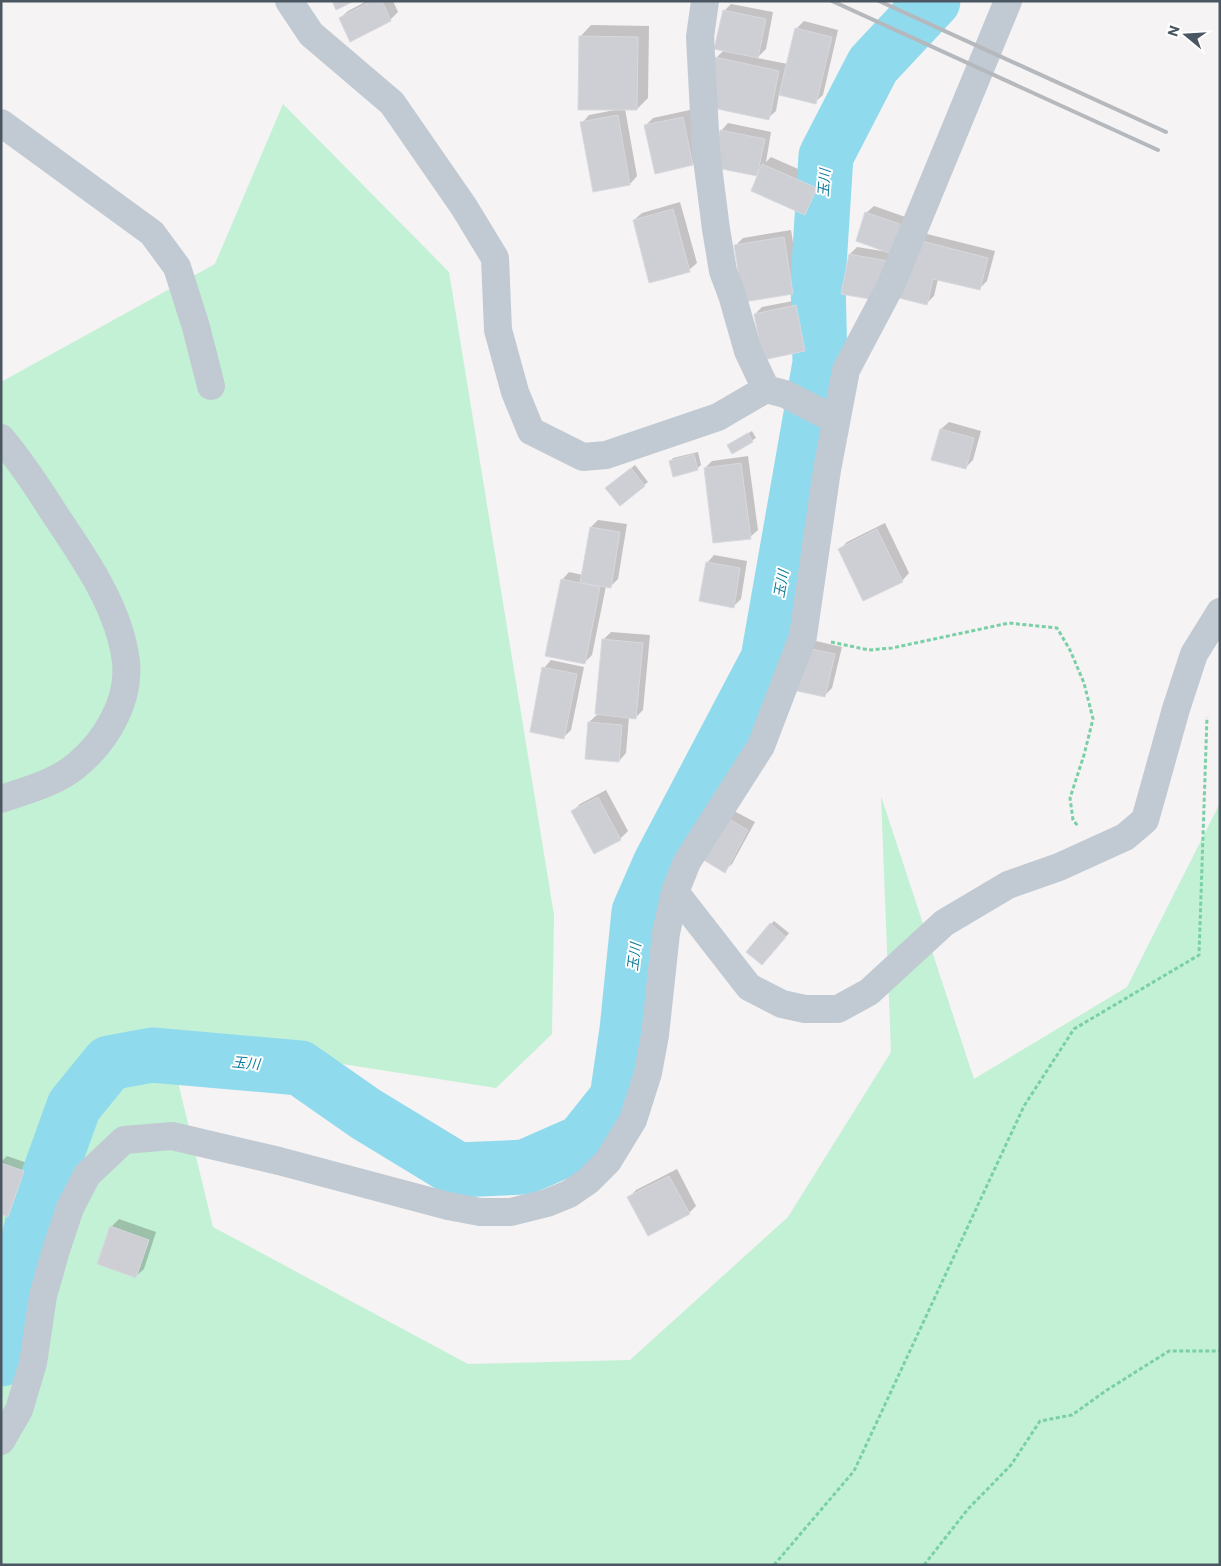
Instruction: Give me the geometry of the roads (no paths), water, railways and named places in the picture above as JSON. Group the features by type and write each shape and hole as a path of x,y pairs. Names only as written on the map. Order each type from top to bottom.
{"street":[{"path":"288,1 311,34 392,103 464,207 495,258 498,330 515,392 530,431 583,457 606,456 718,417 775,392"},
{"path":"705,1 700,37 706,151 722,263 748,351 775,392 836,420"},
{"path":"1,1441 19,1410 33,1364 43,1296 70,1208 87,1175 124,1140 172,1136 279,1161 448,1206 480,1212 512,1212 547,1203 569,1194 588,1181 608,1161 633,1120 648,1073 666,933 675,892 687,862 762,746 804,636 827,470 846,370 891,285 1008,1"},
{"path":"1,123 152,233 177,268 196,327 211,386"},
{"path":"1,438 20,462 93,574 114,619 126,662 126,680 120,702 112,724 95,748 76,765 57,778 1,799"},
{"path":"675,892 749,987 782,1004 805,1009 838,1009 868,992 944,923 1008,885 1059,867 1125,837 1145,820 1176,709 1194,654 1220,612"}],"waterway":[{"name":"玉川","path":"1,1359 34,1217 74,1106 109,1063 152,1055 300,1068 366,1114 458,1170 525,1167 582,1142 617,1098 627,1030 639,912 660,864 768,659 820,363 818,281 826,156 873,65 933,1"}],"railway":[{"path":"832,1 1158,150"},
{"path":"879,1 1166,132"}]}
